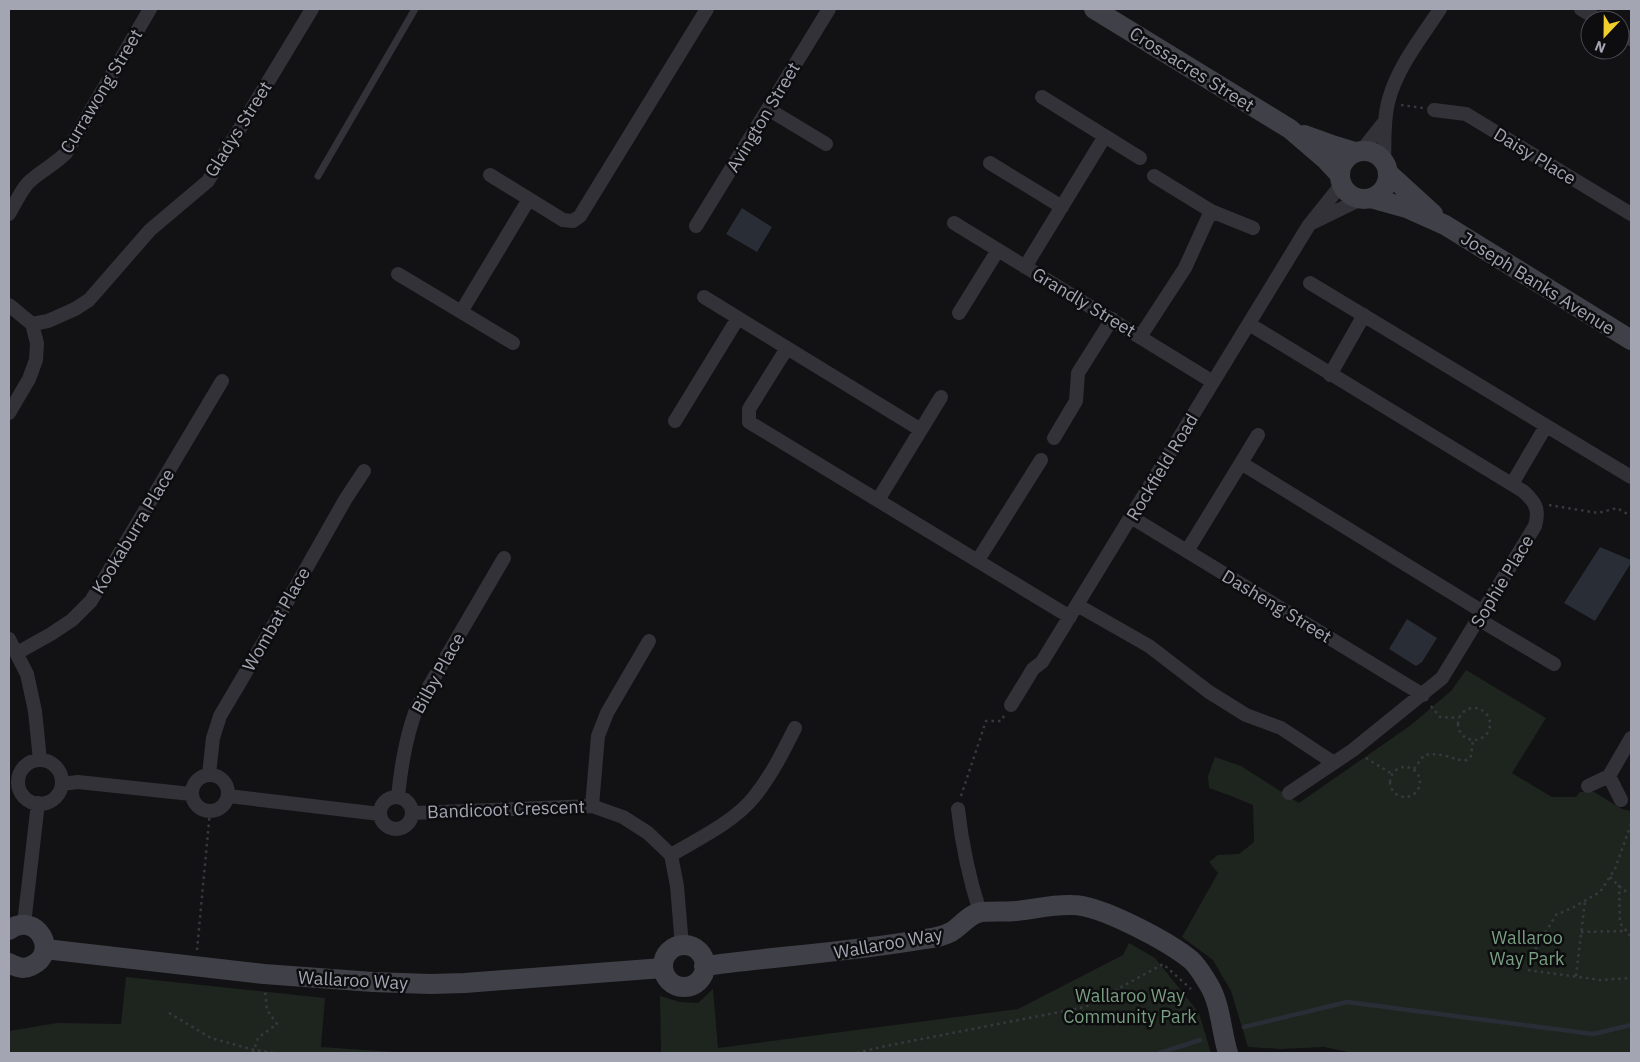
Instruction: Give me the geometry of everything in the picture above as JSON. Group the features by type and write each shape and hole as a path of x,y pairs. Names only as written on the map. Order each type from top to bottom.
{"street":[{"name":"Currawong Street","path":"9,214 29,182 56,163 66,153 150,9"},
{"name":"Gladys Street","path":"32,324 48,321 75,309 89,300 150,230 208,181 312,9"},
{"path":"490,175 563,220 573,221 580,216 707,9"},
{"name":"Avington Street","path":"696,226 829,9"},
{"name":"Crossacres Street","path":"1094,9 1290,129 1326,160 1340,178"},
{"path":"1309,225 1366,198 1379,194 1384,188 1387,181 1386,121 1388,100 1397,77 1440,9"},
{"path":"1042,97 1140,158"},
{"path":"768,109 826,144"},
{"name":"Daisy Place","path":"1434,110 1466,114 1631,214"},
{"path":"1366,198 1349,194 1340,178 1343,162 1349,155 1358,151 1386,121"},
{"name":"Crossacres Street","path":"1290,129 1332,145 1358,151"},
{"path":"1025,267 1105,136"},
{"path":"1358,151 1370,151 1386,166"},
{"path":"990,163 1062,207"},
{"name":"Joseph Banks Avenue","path":"1386,166 1445,225"},
{"path":"1154,176 1211,211 1253,228"},
{"name":"Rockfield Road","path":"1011,705 1033,670 1042,662 1074,611 1248,324 1340,178"},
{"name":"Joseph Banks Avenue","path":"1366,198 1407,208 1445,225 1631,340"},
{"path":"461,312 529,199"},
{"path":"1140,337 1185,268 1211,211"},
{"name":"Grandly Street","path":"954,223 1213,382"},
{"path":"959,313 998,250"},
{"path":"398,274 513,343"},
{"path":"1310,283 1631,477"},
{"path":"704,297 921,430"},
{"path":"9,305 32,324 38,343 36,360 29,379 9,413"},
{"path":"1330,375 1364,315"},
{"path":"674,421 738,318"},
{"path":"1054,438 1076,402 1078,373 1112,320"},
{"path":"1248,324 1522,490 1533,500 1535,506"},
{"path":"786,348 749,409 750,422 978,560 1074,611 1149,646 1209,692 1246,715 1281,728 1334,763"},
{"name":"Kookaburra Place","path":"17,653 72,620 91,601 222,382"},
{"path":"878,500 941,397"},
{"path":"1512,484 1546,426"},
{"path":"1187,551 1258,435"},
{"path":"978,560 1041,460"},
{"path":"1241,463 1554,664"},
{"name":"Wombat Place","path":"209,774 213,738 220,716 345,500 364,471"},
{"name":"Sophie Place","path":"1289,793 1353,750 1442,678 1535,526 1537,518 1535,506"},
{"name":"Dasheng Street","path":"1131,517 1422,695"},
{"name":"Bilby Place","path":"398,797 403,754 418,707 504,558"},
{"path":"9,639 28,674 40,760"},
{"path":"592,806 598,736 607,713 649,641"},
{"path":"682,946 677,886 671,855 729,819 753,799 776,766 795,728"},
{"path":"1588,786 1609,776 1631,738"},
{"path":"40,760 47,761 59,770 62,784 57,796 45,803 31,802 21,792 19,784 19,777 26,765 40,760"},
{"path":"209,774 224,781 228,790 228,796 222,807 210,811 198,807 194,802 192,794 193,784 197,779 209,774"},
{"path":"1609,776 1621,800"},
{"path":"62,784 78,782 192,794"},
{"path":"228,796 380,814"},
{"path":"392,797 398,797 406,800 413,813 410,824 394,830 384,825 380,814 383,804 392,797"},
{"path":"9,963 20,968 33,966 39,962 45,949 45,942 37,929 16,927 38,803"},
{"name":"Bandicoot Crescent","path":"413,813 592,806 623,817 648,833 671,855"},
{"path":"958,810 962,845 970,883 980,912 1015,911 1073,904 1119,919 1172,946 1193,962 1210,986 1219,1010 1228,1053"},
{"name":"Wallaroo Way","path":"704,966 823,954 926,939 950,933 980,912"},
{"path":"682,946 695,949 703,960 704,966 700,980 694,984 681,987 674,985 668,980 664,974 663,961 670,950 682,946"},
{"name":"Wallaroo Way","path":"45,949 264,974 430,984 482,982 663,968"}],"lane":[{"path":"318,176 415,9"}],"path":[{"path":"1402,98 1399,105 1434,110"},
{"path":"1535,506 1544,504 1598,513 1617,508 1631,516"},
{"path":"1422,695 1440,717 1459,718"},
{"path":"958,810 962,789 986,721 1001,721 1011,705"},
{"path":"1476,707 1485,711 1490,718 1490,728 1486,735 1474,740 1468,739 1460,731 1458,725 1459,718 1466,710 1476,707"},
{"path":"1414,769 1424,755 1433,754 1461,761 1467,760 1471,756 1474,740"},
{"path":"1353,750 1392,774"},
{"path":"1405,766 1414,769 1421,782 1420,787 1412,796 1405,797 1396,794 1391,788 1390,783 1392,774 1405,766"},
{"path":"194,966 200,931 210,811"},
{"path":"1631,824 1615,869 1600,892 1556,915 1529,960 1527,970 1601,980 1631,978"},
{"path":"1610,877 1623,890 1631,893"},
{"path":"1619,886 1620,923 1631,938"},
{"path":"1576,976 1586,901"},
{"path":"1581,932 1626,931"},
{"path":"857,1053 1085,1007 1163,964 1191,990"},
{"path":"253,1052 258,1038 277,1024 267,1010 264,974"},
{"path":"169,1013 211,1038 253,1052 274,1053"}],"green space":[{"name":"Wallaroo Way Park","path":"1466,670 1546,718 1512,773 1552,797 1576,797 1580,792 1594,792 1622,809 1631,811 1631,1053 1353,1053 1324,1047 1281,1049 1248,1047 1231,991 1213,960 1182,937 1218,873 1209,862 1218,855 1239,854 1254,842 1253,805 1209,788 1208,776 1215,757 1241,766 1299,803 1411,725 1451,691"},
{"name":"Wallaroo Way Community Park","path":"1129,943 1155,958 1199,1013 1211,1053 661,1053 660,996 680,1002 698,1003 713,989 718,1048 1018,1009 1123,955"},
{"path":"126,977 325,998 321,1047 409,1053 9,1053 9,1031 57,1023 121,1024"}],"shaded area":[{"path":"742,208 772,227 757,252 726,234"},
{"path":"1600,547 1631,560 1631,563 1595,621 1564,603"},
{"path":"1407,619 1437,638 1422,662 1416,666 1389,649"}],"waterway":[{"path":"1244,1027 1347,1002 1593,1034 1631,1025"},
{"path":"1160,1053 1200,1040"}]}
